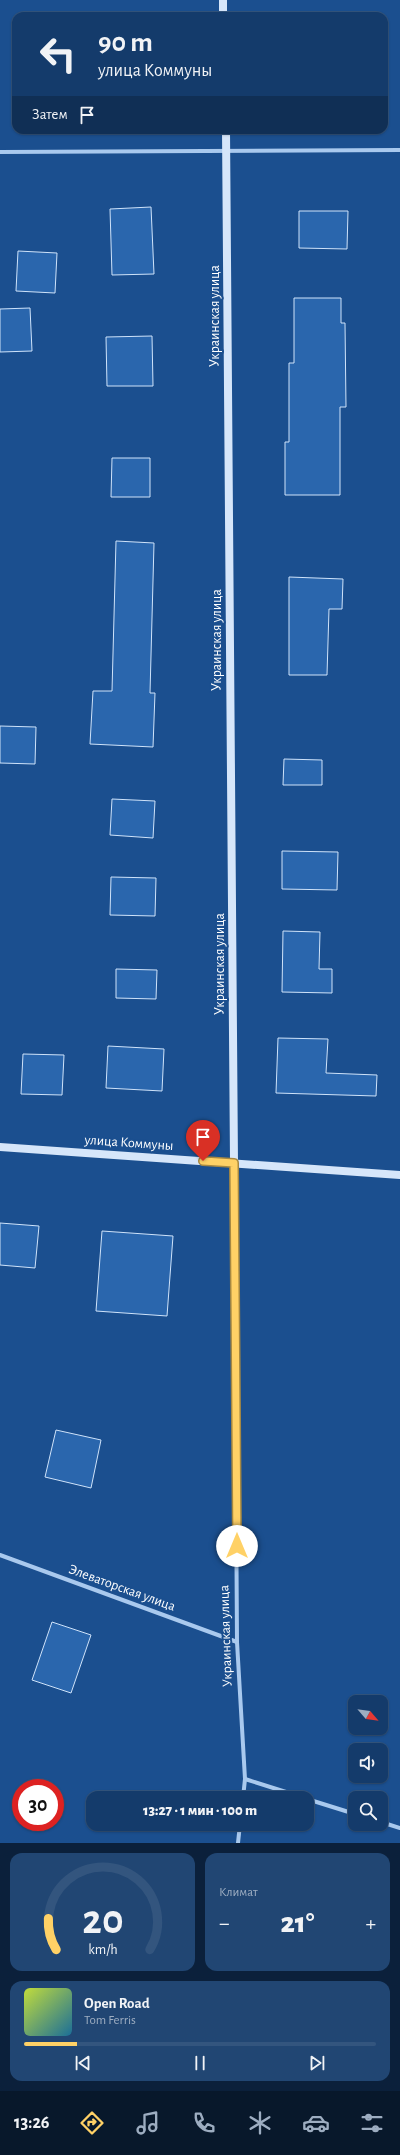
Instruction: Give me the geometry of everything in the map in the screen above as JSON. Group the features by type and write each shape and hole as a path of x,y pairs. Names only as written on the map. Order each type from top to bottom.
{"street":[{"path":"223,0 223,12"},
{"name":"Украинская улица","path":"226,134 237,1642 245,1779 244,1791"},
{"path":"0,152 400,150"},
{"name":"улица Коммуны","path":"0,1147 400,1175"},
{"name":"Элеваторская улица","path":"0,1554 237,1642"},
{"path":"245,1779 284,1791"},
{"path":"314,1801 348,1812"},
{"path":"388,1824 400,1828"},
{"path":"238,1843 239,1831"}],"building":[{"path":"151,207 154,274 112,275 110,209"},
{"path":"299,211 348,211 347,249 299,248"},
{"path":"18,251 57,253 55,293 16,291"},
{"path":"294,298 341,298 341,323 345,323 346,407 340,407 340,495 285,495 285,442 289,442 289,363 294,363"},
{"path":"30,308 32,351 0,352 0,309"},
{"path":"152,336 153,386 107,386 106,337"},
{"path":"112,458 150,458 150,497 111,497"},
{"path":"116,541 154,543 150,693 155,693 153,747 90,744 93,691 112,691"},
{"path":"289,577 343,579 342,609 329,609 327,675 289,675"},
{"path":"0,726 36,727 35,764 0,763"},
{"path":"284,759 322,760 322,785 283,785"},
{"path":"112,799 155,801 153,838 110,835"},
{"path":"282,851 338,852 337,890 282,889"},
{"path":"111,877 156,878 155,916 110,915"},
{"path":"283,931 320,932 319,969 332,969 332,993 282,992"},
{"path":"116,969 157,970 156,999 116,998"},
{"path":"278,1038 328,1039 326,1073 377,1075 376,1096 276,1093"},
{"path":"108,1046 164,1049 162,1091 106,1088"},
{"path":"23,1054 64,1055 62,1095 21,1094"},
{"path":"0,1223 39,1226 35,1268 0,1265"},
{"path":"102,1231 173,1236 167,1316 96,1311"},
{"path":"56,1430 101,1440 91,1488 45,1477"},
{"path":"52,1622 91,1635 71,1693 32,1680"}],"route":[{"path":"203,1161 234,1163 237,1546"}]}
